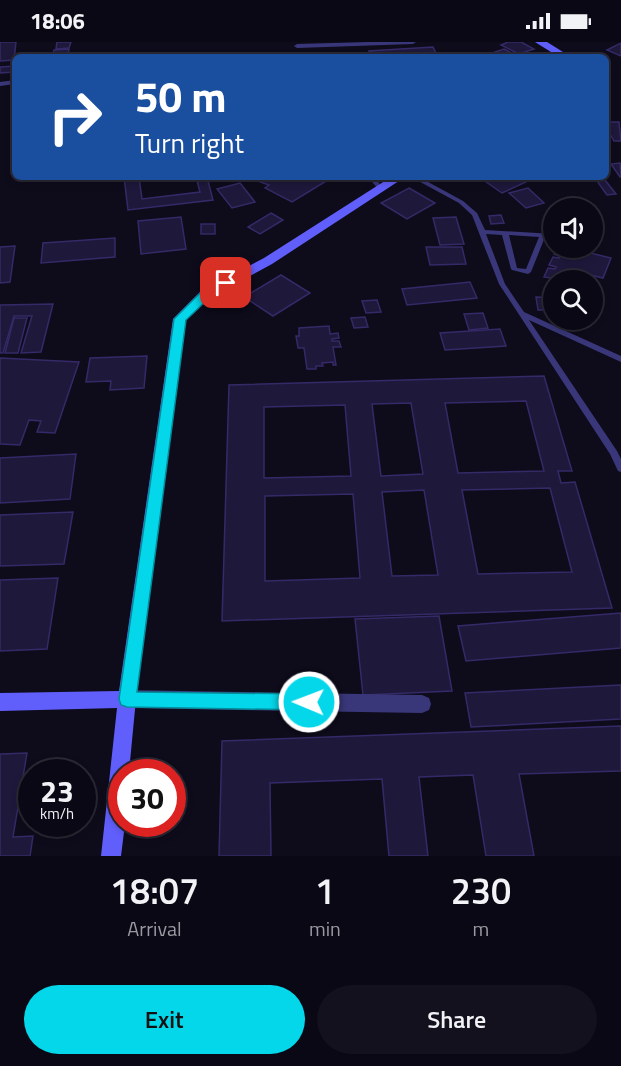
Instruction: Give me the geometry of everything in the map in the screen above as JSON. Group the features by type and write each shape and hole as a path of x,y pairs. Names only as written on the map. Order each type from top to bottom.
{"street":[{"path":"540,42 561,54"},
{"path":"111,856 127,699 180,319 206,294 268,261 394,180"},
{"path":"0,702 127,699 422,704"}],"lane":[{"path":"296,44 413,42"},
{"path":"374,180 381,189"},
{"path":"420,180 461,202 475,214 502,285 614,453 621,469"},
{"path":"481,232 505,233 543,235 528,272 514,269 505,233"},
{"path":"520,313 621,358"}],"building":[{"path":"0,42 16,42 12,60 0,61"},
{"path":"57,42 71,42 69,48 56,49"},
{"path":"508,42 521,42 534,49 519,54 501,45"},
{"path":"621,43 621,56 607,50"},
{"path":"433,47 436,54 370,54 369,51"},
{"path":"69,49 68,54 53,54 54,50"},
{"path":"504,49 513,54 489,54"},
{"path":"12,66 12,72 0,73 0,67"},
{"path":"609,122 619,122 621,141 614,141 609,132"},
{"path":"620,163 621,177 611,164"},
{"path":"124,180 139,180 142,199 200,192 197,180 208,180 213,200 128,210"},
{"path":"255,180 328,180 292,202 265,188 269,185"},
{"path":"483,180 523,180 526,182 502,193"},
{"path":"605,180 616,194 607,195 597,181"},
{"path":"240,183 255,202 232,208 217,189"},
{"path":"409,188 435,203 407,219 381,203"},
{"path":"528,188 543,203 526,208 509,193"},
{"path":"271,213 283,220 260,234 248,227"},
{"path":"501,215 504,223 491,224 489,216"},
{"path":"181,217 186,249 141,254 138,221"},
{"path":"456,217 464,244 440,245 433,218"},
{"path":"201,224 215,224 215,234 201,234"},
{"path":"115,238 115,257 41,263 43,243"},
{"path":"15,246 10,282 0,283 0,247"},
{"path":"426,247 462,247 466,264 430,265"},
{"path":"603,256 611,258 603,278 603,270 547,270 556,267 549,265 552,258 603,258"},
{"path":"281,275 310,293 273,316 244,297"},
{"path":"470,282 477,298 407,305 402,289"},
{"path":"536,297 543,297 543,310 538,310"},
{"path":"377,300 381,312 366,313 362,301"},
{"path":"53,304 41,352 21,353 32,316 14,316 3,353 0,353 0,305"},
{"path":"483,313 488,328 469,330 464,314"},
{"path":"365,317 368,327 354,328 351,318"},
{"path":"14,318 27,318 18,353 5,353"},
{"path":"329,326 330,334 338,333 339,338 332,339 332,341 339,341 341,347 333,347 336,365 333,365 333,362 322,363 323,366 316,366 316,369 307,369 304,348 298,348 296,336 299,336 299,328"},
{"path":"500,329 506,346 445,350 440,333"},
{"path":"147,356 144,388 110,390 111,381 86,382 90,358"},
{"path":"0,358 79,362 55,433 37,432 41,421 29,420 20,445 0,444"},
{"path":"544,376 572,471 558,471 561,483 575,482 612,608 222,621 229,385","holes":["526,401 544,471 458,473 445,403","411,403 423,474 381,476 372,404","345,405 351,476 264,478 264,407","550,488 572,572 478,574 462,490","424,490 438,575 392,576 382,492","353,494 360,578 265,581 265,496"]},
{"path":"76,454 70,499 0,503 0,458"},
{"path":"73,512 64,564 0,566 0,515"},
{"path":"58,578 47,649 0,651 0,580"},
{"path":"621,613 621,648 466,661 458,626"},
{"path":"439,616 452,691 363,695 355,619"},
{"path":"621,685 621,719 471,727 465,693"},
{"path":"621,726 621,771 519,774 534,856 486,856 473,775 419,777 428,856 389,856 382,779 270,783 271,856 219,856 222,741"},
{"path":"27,753 26,759 18,759 18,807 13,837 33,837 30,856 0,856 0,754"}],"route":[{"path":"226,283 206,294 180,319 127,699 309,702"}]}
